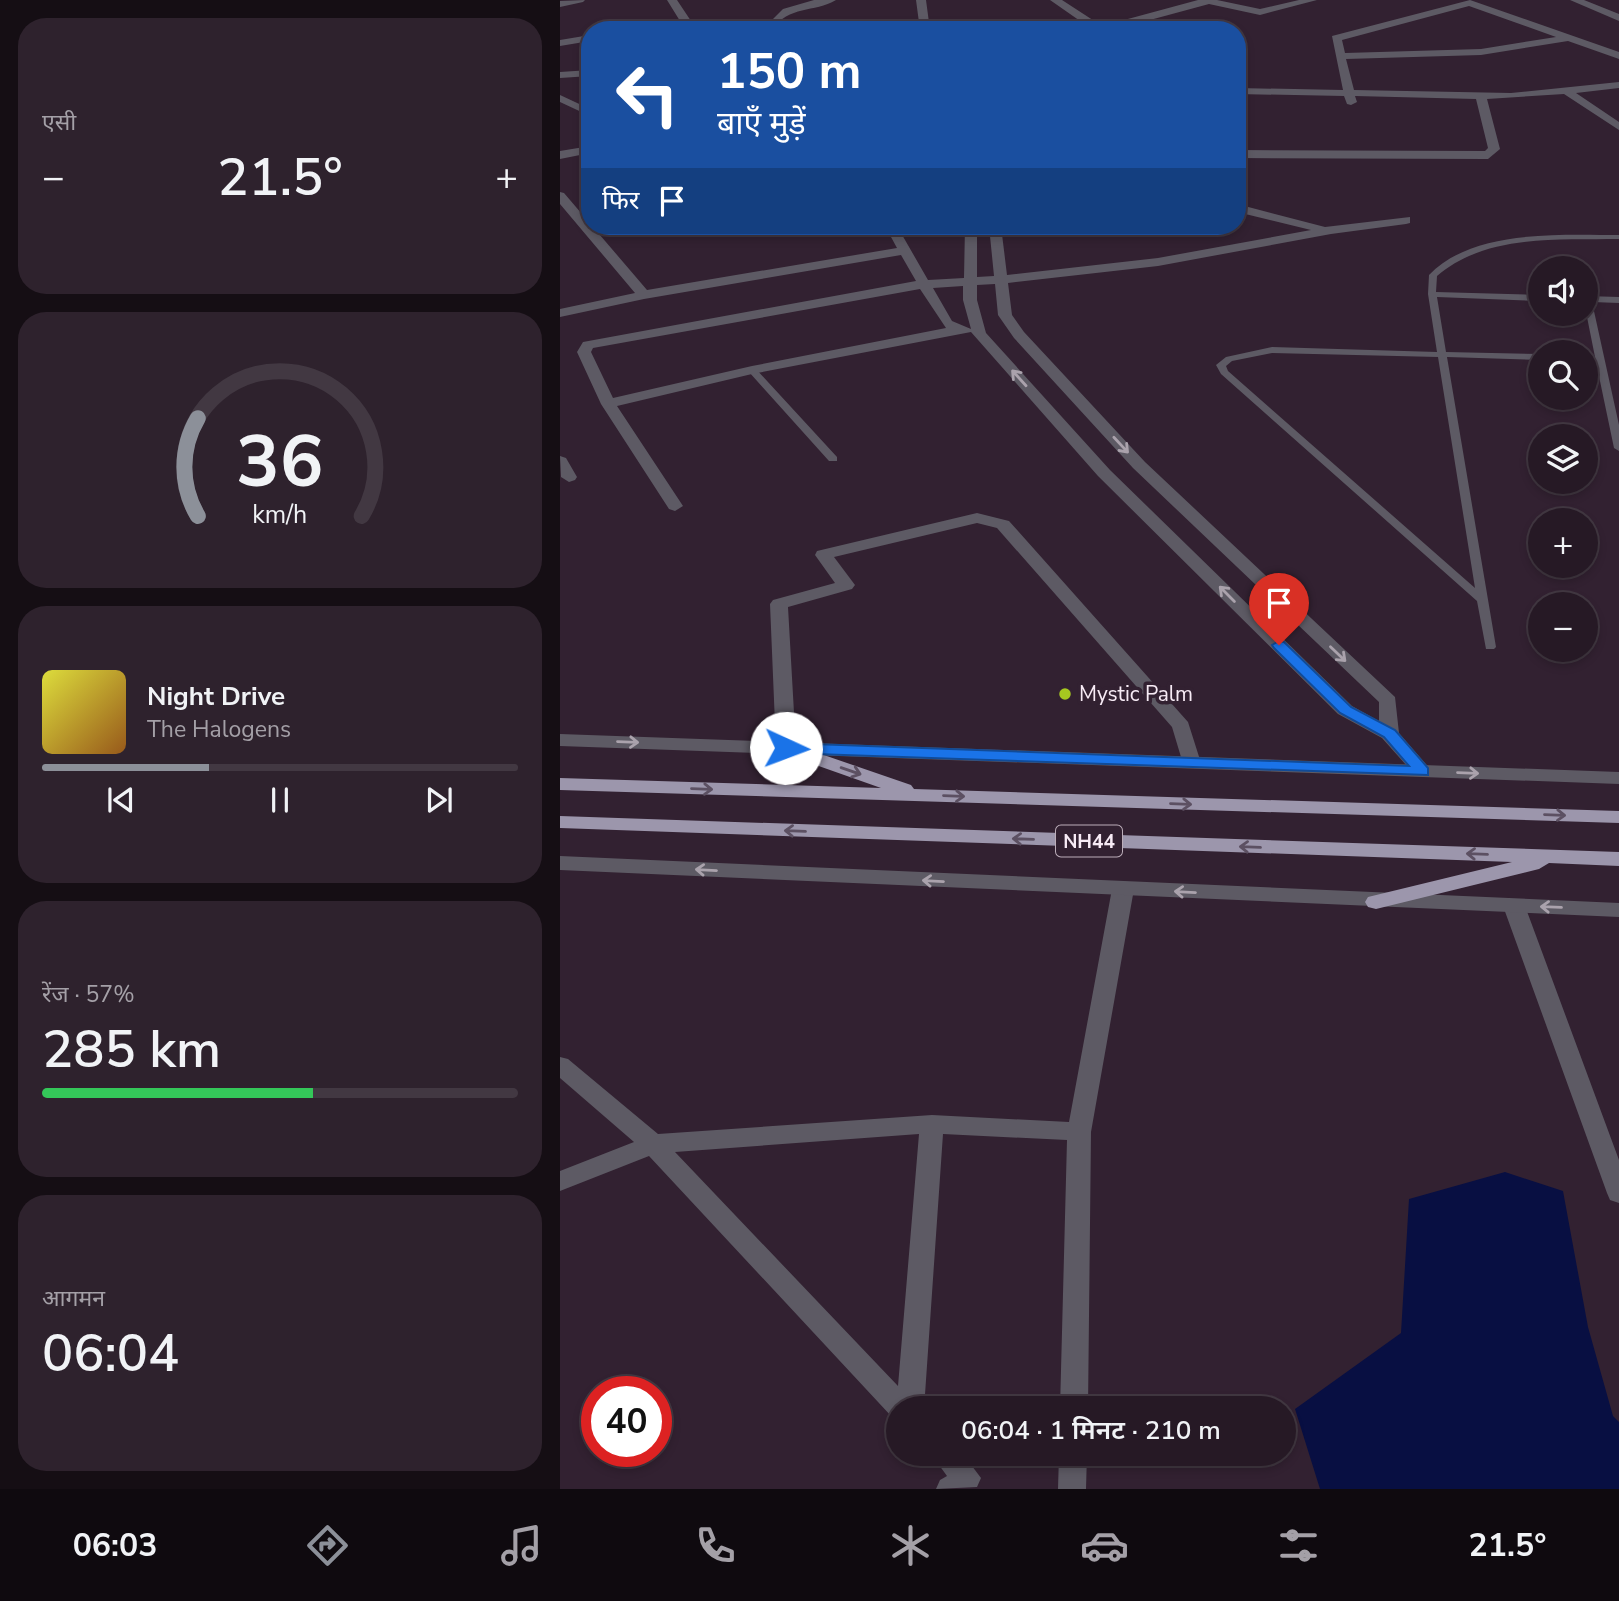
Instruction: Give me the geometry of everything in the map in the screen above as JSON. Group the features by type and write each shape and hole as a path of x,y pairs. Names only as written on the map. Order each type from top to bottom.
{"highway":[{"path":"786,748 922,795"},
{"name":"NH44","path":"560,784 1619,817"},
{"name":"NH44","path":"560,822 1619,859"},
{"path":"1376,901 1560,857"}],"street":[{"path":"560,4 580,0"},
{"path":"672,0 686,21"},
{"path":"773,21 778,13 786,9 831,0"},
{"path":"922,0 924,21"},
{"path":"1055,0 1086,21"},
{"path":"1133,21 1206,1 1260,12 1312,0"},
{"path":"1577,0 1619,18"},
{"path":"1350,97 1336,38 1470,3 1619,56"},
{"path":"1340,55 1480,52 1567,39"},
{"path":"560,43 581,40"},
{"path":"560,75 581,74"},
{"path":"1483,100 1619,85"},
{"path":"1246,91 1483,100 1582,101 1619,96"},
{"path":"1568,92 1619,127"},
{"path":"1246,99 1350,97"},
{"path":"560,98 581,108"},
{"path":"1246,153 1488,155 1494,149 1483,100"},
{"path":"560,115 581,112"},
{"path":"560,155 581,151"},
{"path":"560,196 581,221"},
{"path":"1246,210 1331,230"},
{"path":"675,506 608,404 584,352 592,343 923,284 1001,280 1158,262 1331,230 1406,220"},
{"path":"593,235 644,295"},
{"path":"896,235 947,324 959,330 979,334"},
{"path":"971,235 970,300 979,334 1104,473 1345,710 1389,734 1422,771"},
{"path":"996,235 1005,315 1019,335 1139,465 1388,701 1389,734"},
{"path":"560,313 644,295 905,250"},
{"path":"608,404 752,370 959,330"},
{"path":"1052,415 1087,409"},
{"path":"560,461 569,477"},
{"path":"786,748 779,604 846,585 823,555 977,518 1003,524 1181,726 1191,763"},
{"path":"1263,629 1301,619"},
{"path":"560,740 1619,778"},
{"path":"560,863 1619,910"},
{"path":"1074,1396 1079,1132 1123,889"},
{"path":"1514,906 1619,1193"},
{"path":"560,1065 653,1144 890,1396"},
{"path":"560,1181 653,1144 932,1124 1079,1132"},
{"path":"911,1396 932,1124"},
{"path":"950,1489 967,1478 956,1466"},
{"path":"1072,1489 1073,1466"}],"lane":[{"path":"1490,647 1432,294 1433,275 1438,268 1468,253 1534,240 1619,237"},
{"path":"1432,294 1528,298"},
{"path":"1598,299 1619,300"},
{"path":"1592,326 1619,448"},
{"path":"1482,600 1224,372 1221,365 1229,359 1272,350 1441,352 1528,356"},
{"path":"752,370 833,459"}],"shaded area":[{"path":"1505,1172 1563,1191 1588,1327 1613,1416 1619,1422 1619,1489 1320,1489 1296,1408 1401,1333 1409,1199"}],"place":[{"name":"Mystic Palm","path":"1065,694"}],"route":[{"path":"786,748 1422,771 1389,734 1345,710 1279,645"}]}
